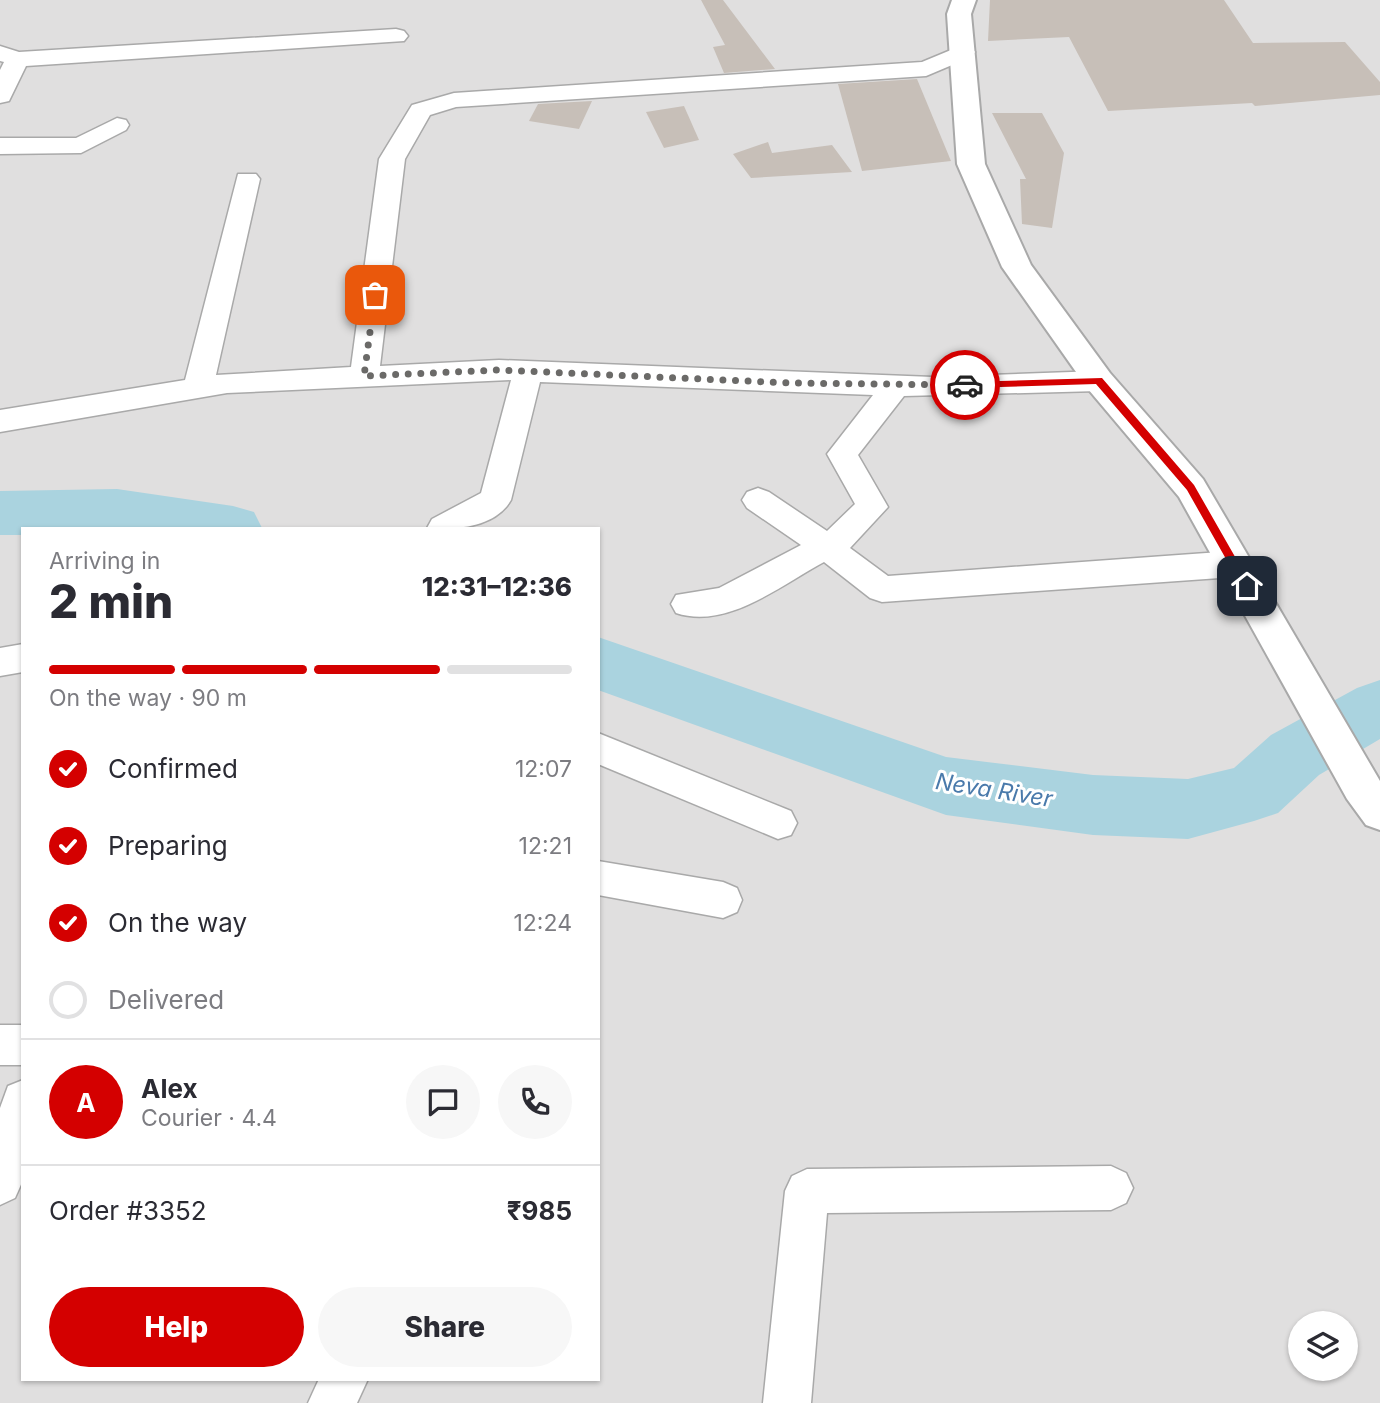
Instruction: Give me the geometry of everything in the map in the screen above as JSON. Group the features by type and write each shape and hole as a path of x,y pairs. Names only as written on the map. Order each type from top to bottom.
{"street":[{"path":"964,0 959,14 971,164 1017,267 1099,381 1191,488 1361,788 1380,811"},
{"path":"0,96 8,56 396,36"},
{"path":"364,376 392,159 421,110 454,100 926,69 963,52"},
{"path":"0,146 80,145 117,125"},
{"path":"198,388 247,179"},
{"path":"0,421 228,383 364,376 528,371 896,386 1099,381"},
{"path":"445,527 495,500 528,371"},
{"path":"688,604 724,601 839,539 872,507 842,454 896,386"},
{"path":"758,500 882,589 1234,564"},
{"path":"0,662 21,658"},
{"path":"600,749 778,823"},
{"path":"600,878 723,900"},
{"path":"0,1045 21,1045"},
{"path":"0,1183 21,1108"},
{"path":"788,1403 807,1191 1111,1188"},
{"path":"332,1403 343,1381"}],"shaded area":[{"path":"0,0 1380,0 1380,1403 0,1403"}],"building":[{"path":"701,0 723,0 775,69 724,73 713,47 725,45"},
{"path":"990,0 1224,0 1253,43 1345,42 1380,82 1380,95 1255,106 1252,103 1108,111 1069,37 988,41"},
{"path":"917,79 951,161 862,171 838,84"},
{"path":"592,101 579,129 529,121 538,104"},
{"path":"684,106 699,140 664,148 646,112"},
{"path":"992,113 1042,113 1064,153 1052,228 1022,224 1020,179 1026,179"},
{"path":"768,142 772,153 832,145 852,172 751,178 733,154"}],"waterway":[{"name":"Neva River","path":"0,513 117,511 226,527"},
{"name":"Neva River","path":"600,664 946,786 1093,805 1188,809 1254,792 1295,755 1380,707"}],"way so far":[{"path":"375,295 364,376 499,370 791,383 933,387 965,385"}],"route":[{"path":"965,385 1057,380 1099,381 1191,488 1247,586"}]}
